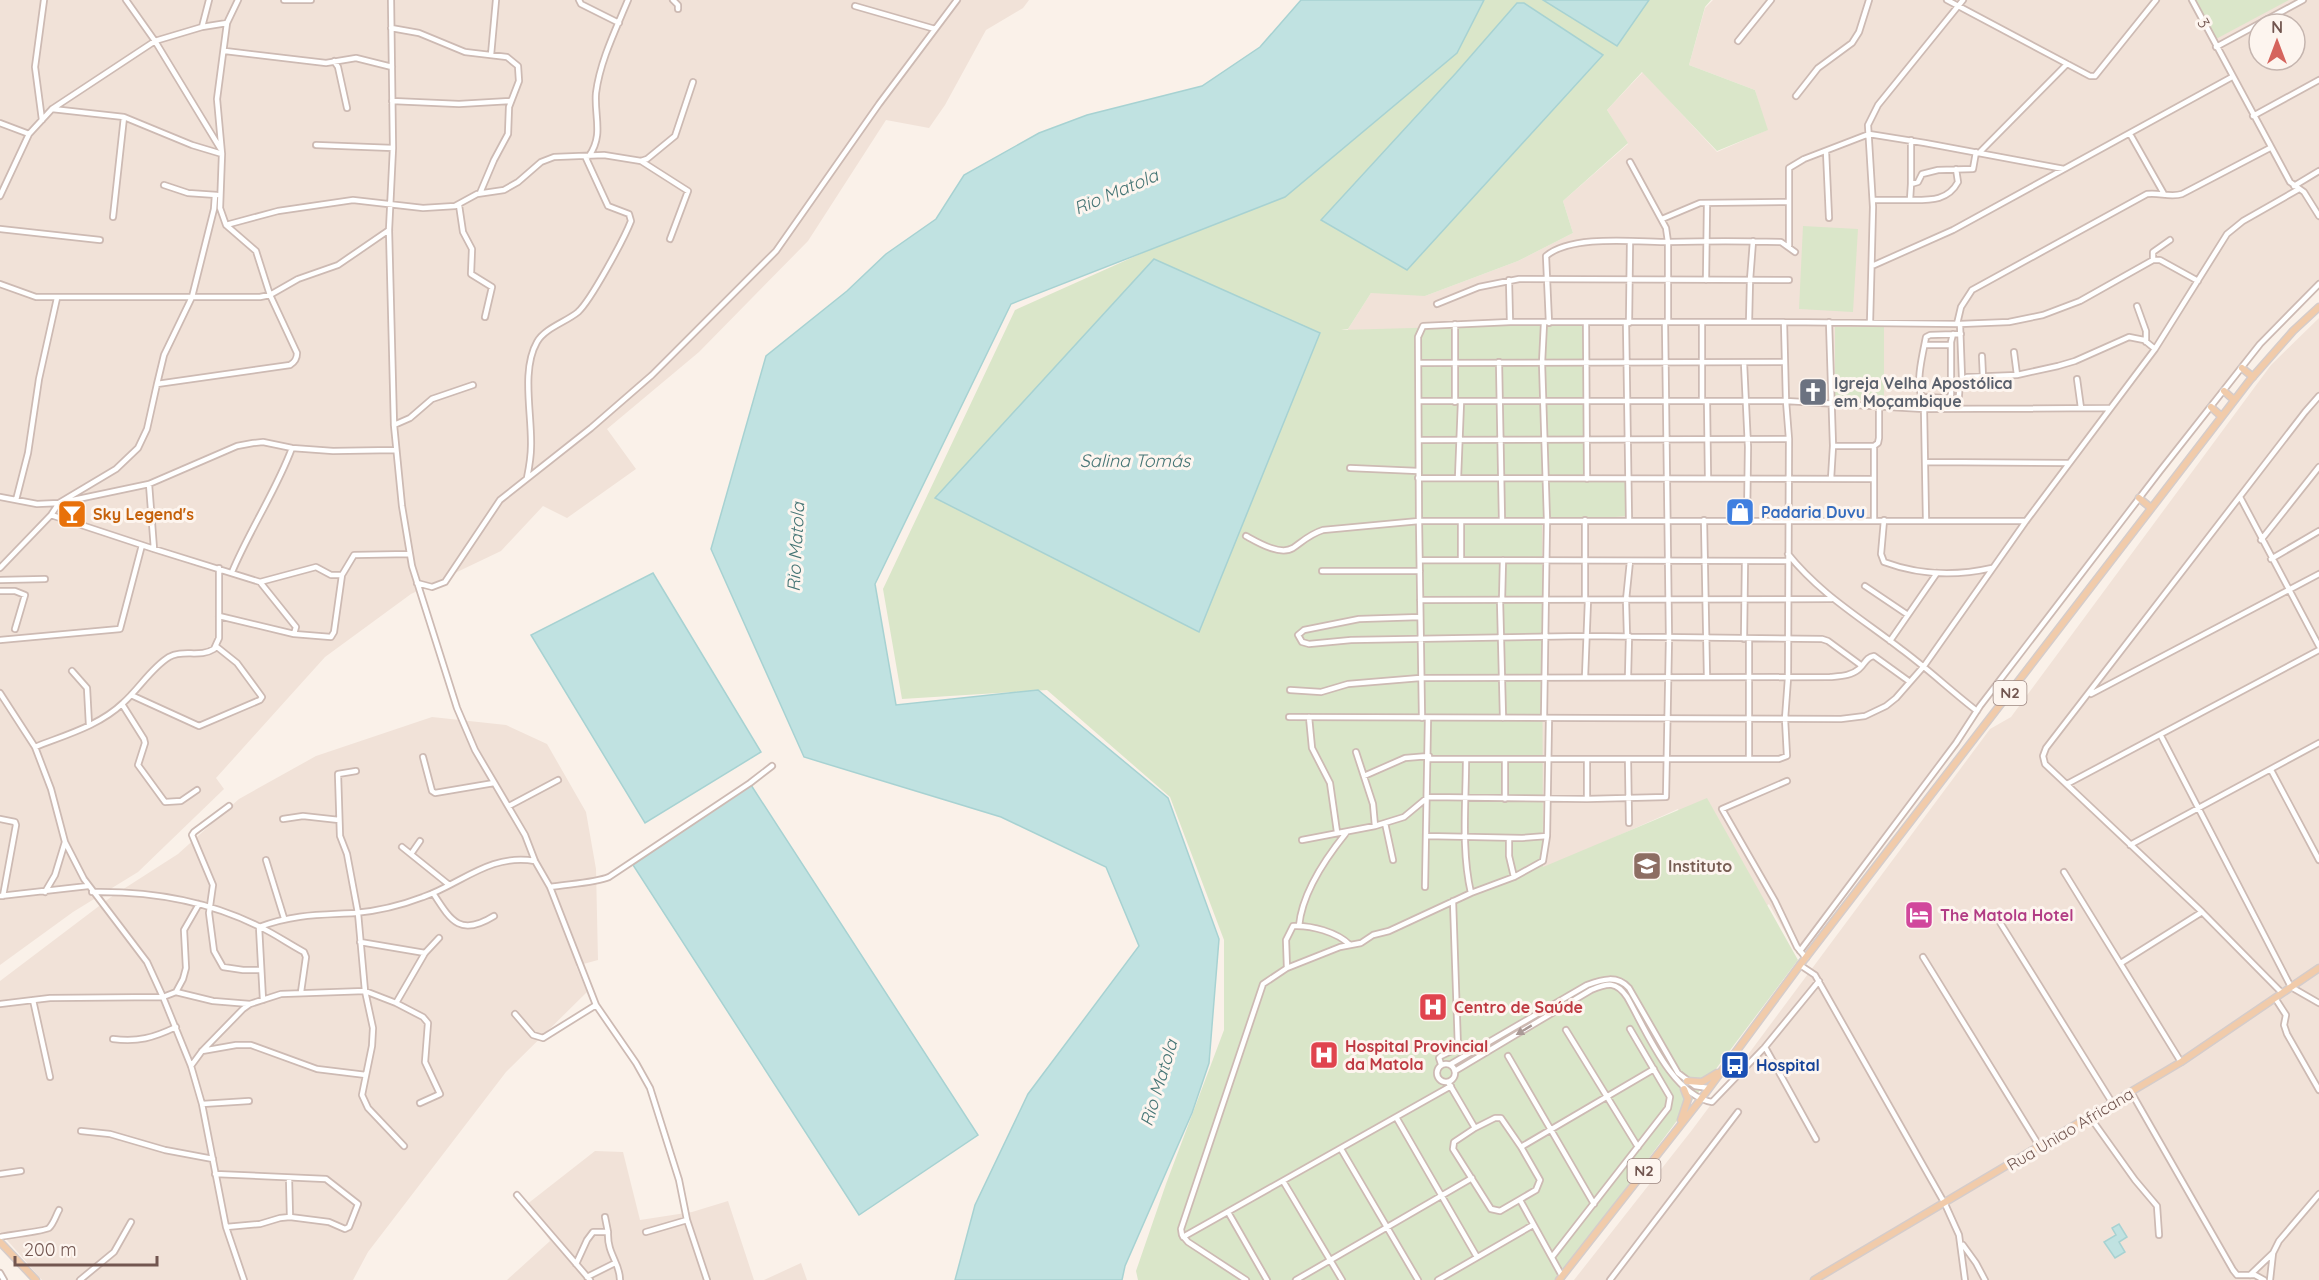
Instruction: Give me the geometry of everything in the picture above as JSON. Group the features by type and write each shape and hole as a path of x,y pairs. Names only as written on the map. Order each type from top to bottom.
{"main road":[{"name":"N2","path":"1561,1278 1701,1099 1800,965 2234,400 2293,331 2319,307"},
{"path":"2242,368 2253,376"},
{"path":"2224,391 2234,400"},
{"path":"2211,407 2221,417"},
{"path":"2139,498 2151,508"},
{"name":"Rua Uniao Africana","path":"1814,1280 2181,1062 2319,968"},
{"path":"1687,1081 1702,1082 1722,1070"},
{"path":"1679,1126 1688,1103 1688,1096 1684,1089"},
{"path":"0,1242 36,1280"}],"street":[{"path":"42,120 35,67 44,0"},
{"path":"126,0 155,41 222,152"},
{"path":"202,27 209,0"},
{"path":"0,568 59,503 116,469 138,447 147,429 164,355 192,297 217,195 222,152 217,99 227,22 238,0"},
{"path":"284,0 310,0"},
{"path":"392,0 393,148 389,230 395,450 410,554 417,583 457,708 475,750 509,806 550,887 596,1005 636,1063 650,1088 679,1180 687,1220 707,1280"},
{"path":"491,55 495,0"},
{"path":"579,0 581,4 619,23"},
{"path":"587,156 597,142 596,93 599,79 628,0"},
{"path":"673,0 678,4 678,9"},
{"path":"417,583 432,587 445,582 494,507 652,375 771,256 879,104 957,0"},
{"path":"1738,41 1771,0"},
{"path":"1796,96 1823,63 1852,43 1859,32 1869,0"},
{"path":"1947,0 2086,75 2094,76 2156,0"},
{"path":"1870,323 1873,200 1870,118 1963,0"},
{"name":"3","path":"2192,0 2270,148 2294,186"},
{"path":"2217,47 2303,0"},
{"path":"855,6 935,29"},
{"path":"0,196 29,134 52,109 155,41 227,22"},
{"path":"391,28 419,33 465,52 507,57 518,66 519,81 510,101 508,134 480,193"},
{"path":"225,51 295,60 334,61 356,58 392,67"},
{"path":"334,61 338,67 347,108"},
{"path":"1911,184 1918,182 1922,174 1938,170 1973,169 1978,153 2067,64"},
{"path":"1872,266 1953,230 2232,77"},
{"path":"2253,116 2319,80"},
{"path":"641,161 647,159 675,136 693,82"},
{"path":"392,101 473,104 510,101"},
{"path":"52,109 124,117 192,145 222,152"},
{"path":"112,217 124,117"},
{"path":"0,123 29,134"},
{"path":"1789,246 1789,168 1804,159 1869,134 2064,169"},
{"path":"2130,134 2164,195"},
{"path":"1911,140 1911,200"},
{"path":"316,145 393,148"},
{"path":"1958,408 1959,385 1962,378 1959,324 1961,307 1972,290 2147,194 2182,195 2270,148"},
{"path":"1826,151 1828,219"},
{"path":"527,478 531,446 529,365 535,345 547,332 568,320 584,307 631,221 629,214 608,206 587,156"},
{"path":"226,225 278,211 343,201 361,200 390,206 435,208 459,205 480,193 504,190 518,182 546,159 611,156 641,161 688,191 670,239"},
{"path":"1302,840 1385,823 1409,814 1428,797 1629,799 1666,797 1669,600 1664,363 1669,279 1668,242 1662,219 1630,162"},
{"path":"1873,200 1911,200 1948,195 1958,182 1956,169"},
{"path":"2294,186 2319,171"},
{"path":"164,185 188,193 217,195"},
{"path":"2294,186 2311,201 2319,216"},
{"path":"1289,717 1841,719 1865,716 1887,706 1924,666 2026,521 2155,349 2233,228 2300,189"},
{"path":"157,384 290,365 295,362 297,353 270,295 256,251 226,225 217,195"},
{"path":"1662,219 1695,204 1788,202"},
{"path":"1706,280 1707,204"},
{"path":"459,205 463,232 472,249 471,274 492,287 485,316"},
{"path":"0,229 100,240"},
{"path":"0,284 25,295 57,298 270,295 298,279 338,265 389,230"},
{"path":"2153,260 2153,252 2170,240"},
{"path":"1749,322 1754,241"},
{"path":"1629,520 1626,363 1630,242"},
{"path":"1246,1280 1188,1242 1183,1237 1182,1226 1230,1088 1259,994 1268,980 1287,968 1340,947 1359,944 1373,935 1389,931 1471,892 1514,877 1543,861 1547,836 1548,759 1544,677 1547,520 1542,363 1549,278 1546,258 1551,251 1588,243 1781,242 1795,252"},
{"path":"1425,887 1429,758 1420,678 1418,478 1420,440 1418,337 1423,326 1510,322 1959,324 2009,322 2043,315 2080,301 2153,260 2160,260 2198,281"},
{"path":"1437,304 1479,287 1509,280 1549,278 1788,280"},
{"path":"1509,280 1510,322"},
{"path":"1800,951 1816,933 1977,711 2139,498 2260,344 2319,284"},
{"path":"2314,290 2318,295"},
{"path":"16,500 28,453 39,379 57,298"},
{"path":"2137,306 2146,331 2146,342"},
{"path":"1586,322 1587,479"},
{"path":"1364,776 1405,758 1667,760 1779,759 1787,756 1785,719 1788,678 1790,439 1786,401 1784,322"},
{"path":"1829,322 1832,479"},
{"path":"1702,323 1708,478"},
{"path":"1455,324 1455,402"},
{"path":"1953,334 1951,395 1948,398 1922,397 1920,394 1921,361 1924,345 1929,335 1953,334 1961,334"},
{"path":"1962,378 2017,375 2040,371 2075,361 2129,337 2146,342 2155,349"},
{"path":"1924,345 1951,345"},
{"path":"2014,352 2017,375"},
{"path":"1982,356 1983,377"},
{"path":"1419,363 1785,362"},
{"path":"1499,363 1502,521"},
{"path":"1744,363 1748,477 1747,520"},
{"path":"2078,379 2081,408"},
{"path":"394,425 410,418 432,399 473,384"},
{"path":"2282,993 2202,912 2045,764 2044,752 2305,411 2319,396"},
{"path":"1419,402 1786,401 1924,409 2109,408"},
{"path":"1458,478 1461,402"},
{"path":"1833,446 1874,446 1878,443 1879,405"},
{"path":"1924,409 1926,520"},
{"path":"1420,440 1790,439"},
{"path":"0,497 37,504 59,503 149,484 237,446 263,442 292,448 333,451 395,450"},
{"path":"1874,446 1874,520"},
{"path":"232,572 250,532 280,478 292,448"},
{"path":"1926,462 2069,463"},
{"path":"2261,540 2319,467"},
{"path":"1350,468 1418,471"},
{"path":"1418,478 1874,479"},
{"path":"149,484 154,549"},
{"path":"2067,784 2161,736 2319,648 2240,497"},
{"path":"51,514 260,582 296,627 294,634"},
{"path":"1585,520 1587,600 1585,677"},
{"path":"1704,520 1707,677"},
{"path":"1884,520 1881,554 1884,562 1905,569 1937,573 1958,573 1992,568"},
{"path":"1246,536 1272,548 1289,550 1312,533 1323,530 1419,521 2026,521"},
{"path":"1461,521 1461,560"},
{"path":"2271,559 2319,531"},
{"path":"0,640 120,629 142,545"},
{"path":"219,616 294,634 331,637 342,575 354,555 410,554"},
{"path":"1788,554 1805,575 1832,599 1924,666 1977,711"},
{"path":"1420,560 1788,561"},
{"path":"1503,560 1501,600 1503,718"},
{"path":"1628,677 1626,600 1630,561"},
{"path":"1745,561 1749,759"},
{"path":"260,582 316,567 331,575 342,575"},
{"path":"35,747 107,716 169,657 209,653 217,647 219,568"},
{"path":"1322,571 1420,571"},
{"path":"1890,641 1937,573"},
{"path":"2089,695 2319,574"},
{"path":"0,580 45,579"},
{"path":"1865,586 1908,615"},
{"path":"0,591 15,591 26,595 15,629"},
{"path":"1420,600 1832,599"},
{"path":"1420,617 1359,619 1307,629 1299,632 1298,635 1302,642 1309,644 1351,640 1586,636 1825,639 1862,666"},
{"path":"131,695 199,726 260,700 262,697 237,663 217,647"},
{"path":"1290,690 1321,692 1348,684 1420,678 1788,678 1847,675 1862,666 1869,657 1874,656 1910,682"},
{"path":"72,671 87,688 89,725"},
{"path":"0,693 35,747 51,789 65,842 88,886 147,962 176,1028 191,1066 202,1104 226,1227 244,1280"},
{"path":"122,704 145,743 138,765 165,802 181,801 196,790"},
{"path":"1310,717 1312,748 1330,783 1337,832"},
{"path":"2161,736 2291,987 2319,1003"},
{"path":"2130,845 2319,743"},
{"path":"1356,752 1375,814 1375,826"},
{"path":"423,757 432,791 435,793 494,783"},
{"path":"1466,759 1466,837 1471,892"},
{"path":"1505,760 1505,799"},
{"path":"1587,760 1587,799"},
{"path":"1628,760 1629,823"},
{"path":"550,887 609,877 772,766"},
{"path":"2271,770 2319,860"},
{"path":"356,771 339,773 337,776 340,836 347,854 358,913 373,1037 362,1088 364,1101 404,1146"},
{"path":"509,806 558,780"},
{"path":"1787,781 1722,809 1806,958"},
{"path":"176,992 186,968 184,930 205,906 213,885 192,835 229,806"},
{"path":"284,819 303,816 339,820"},
{"path":"0,819 15,822 16,825 2,896 88,886"},
{"path":"1385,823 1393,860"},
{"path":"1299,926 1302,908 1315,880 1346,832"},
{"path":"1426,836 1509,838 1547,836"},
{"path":"1509,838 1509,856 1514,877"},
{"path":"45,892 55,875 65,842"},
{"path":"411,854 420,842"},
{"path":"402,847 448,884"},
{"path":"525,859 531,849"},
{"path":"260,927 284,918 358,913 423,897 482,867 525,859 535,861"},
{"path":"266,860 284,918"},
{"path":"2064,872 2181,1062"},
{"path":"92,892 150,893 205,906 260,927 304,952 306,957 302,992"},
{"path":"433,893 449,916 460,925 474,926 494,916"},
{"path":"1442,1064 1439,1058 1441,1056 1458,1048 1453,901"},
{"path":"205,906 209,914 214,951 223,967 261,970"},
{"path":"2121,963 2202,912"},
{"path":"1996,916 2113,1104"},
{"path":"260,927 263,1000"},
{"path":"1287,968 1287,936 1291,927 1313,927 1341,936 1350,945"},
{"path":"396,1003 425,953 439,938"},
{"path":"360,942 425,953"},
{"path":"1923,957 2040,1147"},
{"path":"1800,965 1815,975 1819,981 1945,1204 1957,1227 1961,1242 1965,1280"},
{"path":"1475,1128 1449,1084 1440,1080 1437,1069 1442,1064 1451,1064 1587,985 1602,979 1623,981 1678,1073 1687,1081 1708,1088"},
{"path":"1455,1071 1591,990 1605,985 1621,988 1672,1076 1684,1089 1708,1102 1715,1101 1765,1047 1819,981"},
{"path":"0,1004 33,1000 163,997 176,992 213,1001 250,1004 281,994 366,991 396,1003 423,1017 428,1023 425,1062 440,1094 420,1103"},
{"path":"2275,998 2286,1015 2284,1025 2287,1034 2319,1089"},
{"path":"33,1000 51,1077"},
{"path":"191,1066 202,1051 250,1004"},
{"path":"515,1014 533,1035 543,1038 596,1005"},
{"path":"113,1039 147,1040 176,1028"},
{"path":"1552,1257 1670,1103 1670,1096 1630,1029"},
{"path":"1566,1030 1638,1147"},
{"path":"202,1051 236,1045 251,1045 317,1069 366,1075"},
{"path":"1765,1047 1816,1138"},
{"path":"1508,1056 1594,1204"},
{"path":"1183,1237 1396,1118 1449,1084 1455,1076 1451,1064"},
{"path":"1521,1147 1654,1069"},
{"path":"2131,1092 2233,1270 2237,1275 2255,1275 2264,1280"},
{"path":"202,1104 249,1101"},
{"path":"1610,1280 1738,1112"},
{"path":"2090,1117 2135,1180 2157,1206 2159,1235"},
{"path":"1396,1118 1477,1257"},
{"path":"1495,1118 1501,1118 1521,1147 1540,1180 1536,1190 1500,1211 1491,1209 1453,1149 1454,1142 1475,1128 1495,1118"},
{"path":"81,1131 110,1134 165,1150 213,1159"},
{"path":"1341,1149 1418,1280"},
{"path":"0,1174 21,1171"},
{"path":"215,1174 327,1180 359,1206 349,1227 345,1229 329,1222 290,1217 260,1224 226,1227"},
{"path":"290,1178 290,1217"},
{"path":"1296,1280 1472,1178"},
{"path":"1283,1181 1342,1280"},
{"path":"517,1195 589,1279 615,1263"},
{"path":"2250,1275 2273,1253 2279,1241 2318,1197"},
{"path":"1520,1200 1552,1257 1561,1278"},
{"path":"0,1237 19,1232 45,1230 51,1226 58,1210"},
{"path":"1228,1212 1267,1280"},
{"path":"604,1216 609,1249 620,1273 620,1280"},
{"path":"645,1232 687,1220"},
{"path":"80,1280 114,1251 131,1222"},
{"path":"1438,1280 1533,1225"},
{"path":"576,1264 593,1232 608,1232"},
{"path":"1961,1242 1985,1280"},
{"path":"2270,1280 2273,1253"},
{"path":"0,1273 4,1280"}],"shaded area":[{"path":"0,0 1029,0 1023,8 986,30 945,105 929,128 886,120 808,241 699,352 607,429 636,469 567,518 543,506 501,551 411,594 325,657 216,778 224,789 138,872 73,912 0,965"},
{"path":"1713,0 2319,0 2319,284 2262,340 2061,596 1923,784 1796,951 1769,904 1737,929 1678,809 1407,930 1246,981 1323,512 1348,329 1371,293 1383,293 1391,280 1425,296 1518,261 1573,233 1563,201 1628,144 1607,110 1643,72 1717,152 1767,130 1755,90 1689,65 1705,8"},
{"path":"2319,318 2319,1280 1574,1280 1692,1130 1990,729 2011,717 2271,365"},
{"path":"432,717 506,725 547,744 586,812 596,869 598,960 576,966 587,992 506,1072 368,1252 353,1280 42,1280 0,1232 0,981 111,897 178,854 239,799 316,756"},
{"path":"595,1151 623,1152 640,1220 692,1212 728,1201 754,1280 507,1280 550,1241 526,1205"},
{"path":"801,1263 807,1280 764,1280"}],"green space":[{"path":"1484,0 1711,0 1705,7 1689,65 1755,90 1768,130 1717,151 1642,72 1607,110 1628,143 1563,201 1573,233 1518,261 1425,296 1371,293 1348,329 1341,330 1584,323 1588,478 1627,480 1627,516 1542,523 1543,867 1707,798 1798,960 1557,1280 1138,1280 1136,1271 1224,1030 1224,940 1170,797 1047,690 902,699 883,589 1015,310 1149,250 1285,197 1457,53"},
{"path":"2195,0 2289,0 2267,12 2247,12 2247,22 2216,39"},
{"path":"1803,226 1858,229 1853,312 1799,309"},
{"path":"1835,327 1884,327 1884,400 1835,400"}],"water":[{"name":"Rio Matola","path":"1301,0 1484,0 1457,53 1285,197 1011,304 875,584 896,705 1038,690 1168,798 1219,939 1209,1063 1192,1113 1125,1266 1122,1280 955,1280 975,1205 1028,1094 1139,946 1106,867 1001,817 804,757 711,549 766,356 847,291 886,254 936,219 964,175 1039,133 1087,115 1202,86 1260,47"},
{"path":"1543,0 1649,0 1617,46"},
{"path":"1517,3 1524,3 1603,55 1407,270 1321,220 1456,73"},
{"name":"Salina Tomás","path":"1154,259 1320,333 1199,632 935,498"},
{"path":"653,573 761,752 645,823 531,635"},
{"path":"751,785 978,1135 859,1215 633,865"},
{"path":"2119,1224 2127,1237 2119,1242 2125,1252 2115,1258 2104,1242 2116,1235 2112,1228"}],"place":[{"name":"Igreja Velha Apostólica em Moçambique","path":"1813,392"},
{"name":"Padaria Duvu","path":"1740,512"},
{"name":"Sky Legend's","path":"72,514"},
{"name":"Instituto","path":"1647,866"},
{"name":"The Matola Hotel","path":"1919,915"},
{"name":"Centro de Saúde","path":"1433,1007"},
{"name":"Hospital Provincial da Matola","path":"1324,1055"},
{"name":"Hospital","path":"1735,1065"}]}
